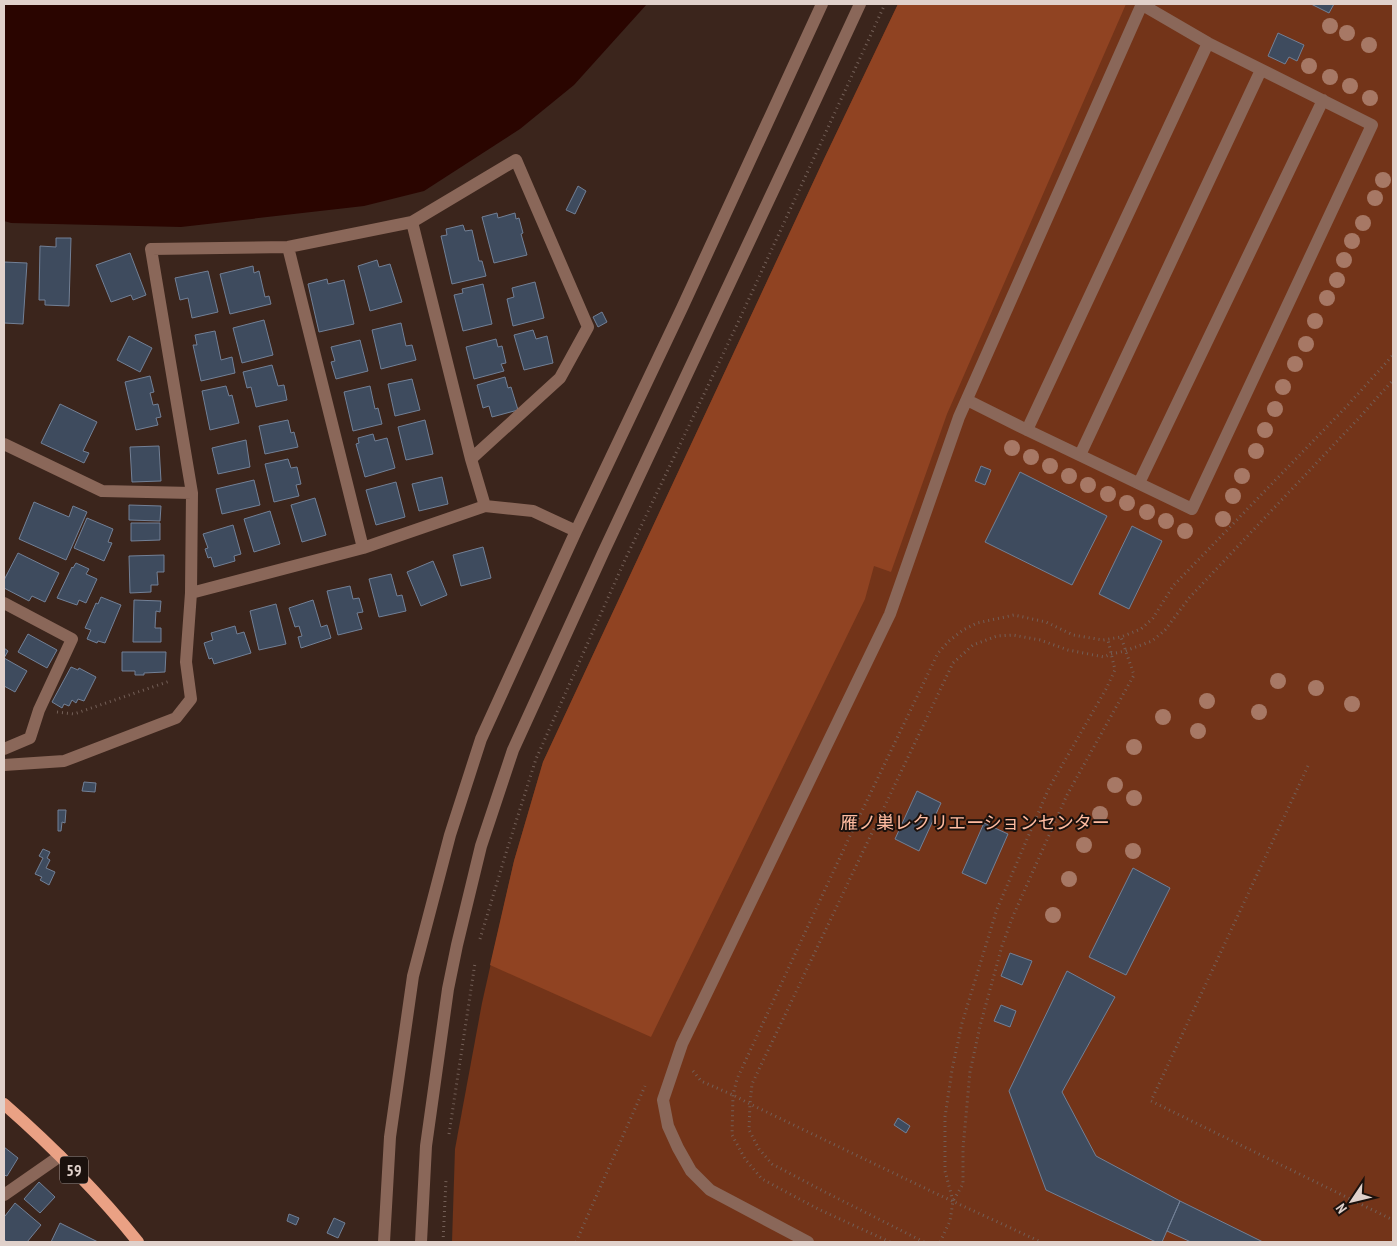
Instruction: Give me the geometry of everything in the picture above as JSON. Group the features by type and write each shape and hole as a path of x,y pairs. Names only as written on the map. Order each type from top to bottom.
{"main road":[{"name":"59","path":"4,1104 93,1188 138,1242"}],"street":[{"path":"384,1242 390,1137 413,976 450,835 481,739 822,4"},
{"path":"421,1242 426,1146 448,989 456,946 481,846 513,750 860,4"},
{"path":"805,1242 710,1190 691,1172 668,1126 663,1100 682,1044 890,614 959,417 1142,4 1208,43 1372,125 1192,509 967,400"},
{"path":"1027,430 1208,43"},
{"path":"1080,455 1261,70"},
{"path":"1139,483 1323,100"},
{"path":"4,765 64,761 176,718 191,699 186,662 192,594 192,493 151,249 288,247 412,222 516,160 588,327 560,378 471,459"},
{"path":"412,222 471,459 485,506"},
{"path":"288,247 363,548"},
{"path":"4,444 102,491 192,493"},
{"path":"192,594 363,548 485,506 533,511 576,531"},
{"path":"4,603 72,639 40,710 30,738 4,750"},
{"path":"4,1195 60,1156"}],"path":[{"path":"479,944 536,759 624,562 885,4"},
{"path":"890,1242 818,1209 762,1180 745,1159 732,1135 734,1095 737,1079 938,652 948,641 977,623 1014,616 1046,622 1073,635 1103,640 1121,637 1141,628 1153,618 1174,586 1393,355"},
{"path":"924,1242 772,1164 759,1149 749,1130 750,1104 752,1084 953,663 973,645 997,636 1013,635 1040,640 1068,650 1104,657 1152,641 1165,630 1195,590 1393,380"},
{"path":"940,1242 950,1222 953,1201 963,1184 963,1148 970,1072 980,1026 1002,946 1013,916 1067,794 1134,675 1121,637"},
{"path":"953,1201 944,1171 945,1117 952,1070 965,1013 997,908 1050,788 1115,670 1108,640"},
{"path":"40,710 74,714 188,675"},
{"path":"1308,766 1151,1101 1393,1220"},
{"path":"449,1138 475,962"},
{"path":"676,1059 688,1065 701,1081 1041,1242"},
{"path":"576,1242 649,1078"},
{"path":"443,1242 446,1176"}],"green space":[{"name":"雁ノ巣レクリエーションセンター","path":"898,4 1393,4 1393,1242 452,1242 455,1149 482,1003 514,861 543,762"}],"shaded area":[{"path":"4,4 647,4 574,85 520,129 424,191 364,206 181,227 11,223 4,221"},
{"path":"898,4 1126,4 947,414 891,572 874,566 865,599 651,1037 490,965 514,861 543,762"}],"building":[{"path":"1311,4 1334,4 1329,13"},
{"path":"1278,33 1304,45 1297,61 1289,57 1285,64 1268,56"},
{"path":"578,186 586,191 575,214 566,210"},
{"path":"497,213 498,218 515,213 516,219 519,218 527,255 494,263 482,217"},
{"path":"463,225 465,231 472,230 479,261 482,261 486,276 452,284 441,236 447,235 446,229"},
{"path":"56,238 71,238 69,306 45,305 45,300 39,300 40,246 56,247"},
{"path":"130,253 146,295 133,300 131,295 111,302 96,265"},
{"path":"377,260 379,267 390,264 402,302 370,311 358,266"},
{"path":"4,262 27,263 23,324 4,323"},
{"path":"253,266 254,273 259,271 265,297 269,296 271,304 230,314 220,274"},
{"path":"208,271 218,312 192,318 188,298 180,300 175,278"},
{"path":"327,279 328,284 344,280 354,324 319,332 308,284"},
{"path":"535,282 544,318 513,326 507,299 514,297 512,288"},
{"path":"483,284 492,324 463,331 454,295 463,293 462,289"},
{"path":"602,312 607,322 598,327 593,317"},
{"path":"264,320 273,355 242,363 233,328"},
{"path":"401,323 406,346 412,345 416,360 381,369 372,330"},
{"path":"533,330 536,339 547,336 553,363 524,370 514,335"},
{"path":"215,331 221,360 232,357 235,373 201,381 193,345 197,345 195,335"},
{"path":"129,336 152,348 140,372 117,360"},
{"path":"496,339 498,347 502,346 506,363 501,364 504,371 474,379 466,347"},
{"path":"360,340 368,371 336,379 331,362 335,361 331,347"},
{"path":"272,365 278,386 284,385 287,400 256,407 251,387 247,388 243,372"},
{"path":"150,376 154,392 150,393 153,405 158,404 161,417 156,418 158,425 136,430 125,382"},
{"path":"505,377 508,388 511,387 518,410 492,417 489,406 483,408 477,385"},
{"path":"412,379 420,410 395,416 388,384"},
{"path":"226,386 229,396 232,395 239,423 210,430 202,391"},
{"path":"370,386 375,409 378,408 382,424 353,431 344,392"},
{"path":"60,404 97,422 83,451 89,453 84,463 41,443"},
{"path":"288,420 291,433 294,432 298,447 265,454 259,426"},
{"path":"425,420 433,454 406,460 398,427"},
{"path":"373,434 375,441 387,438 395,468 365,477 356,444 359,443 358,438"},
{"path":"246,440 250,467 218,474 212,448"},
{"path":"159,446 161,481 132,482 130,447"},
{"path":"288,459 291,468 297,467 301,484 296,485 299,496 274,502 265,464"},
{"path":"981,466 991,470 985,485 975,481"},
{"path":"1020,472 1107,516 1072,585 985,542"},
{"path":"442,477 448,504 419,511 412,484"},
{"path":"254,480 260,505 222,514 216,489"},
{"path":"396,482 405,517 376,525 366,490"},
{"path":"315,498 326,535 302,542 291,505"},
{"path":"34,502 69,517 73,506 87,512 66,560 19,539"},
{"path":"129,505 161,506 160,521 129,520"},
{"path":"270,511 280,544 254,552 244,519"},
{"path":"87,518 113,529 108,542 112,543 104,561 74,548"},
{"path":"131,523 160,523 160,540 131,541"},
{"path":"233,525 241,554 234,556 235,561 214,567 211,557 208,558 205,549 208,548 203,534"},
{"path":"1132,526 1162,541 1129,609 1099,594"},
{"path":"483,547 491,578 461,586 453,555"},
{"path":"18,553 59,573 45,602 32,596 29,601 4,588 4,580"},
{"path":"164,555 164,572 157,572 158,585 151,585 151,592 130,593 129,556"},
{"path":"433,561 447,595 421,606 407,572"},
{"path":"76,563 89,569 86,574 97,579 86,603 79,600 77,605 57,598 72,567"},
{"path":"391,574 397,596 402,595 406,611 379,617 369,579"},
{"path":"350,586 353,599 359,598 363,612 357,613 362,629 338,635 327,591"},
{"path":"101,597 121,605 105,643 98,641 97,643 87,639 91,630 85,628 96,603 98,604"},
{"path":"134,600 161,601 160,612 156,611 155,628 161,628 161,642 133,642"},
{"path":"313,600 321,627 327,625 331,638 301,648 298,637 302,636 299,626 295,627 289,608"},
{"path":"276,604 286,644 259,650 250,611"},
{"path":"235,626 237,634 244,632 251,653 214,664 212,658 209,659 204,643 213,640 211,633"},
{"path":"28,634 57,650 47,668 18,652"},
{"path":"4,648 8,651 4,658"},
{"path":"122,652 166,652 165,672 135,675 135,671 122,671"},
{"path":"4,658 27,671 15,692 4,686"},
{"path":"71,667 78,670 79,668 96,677 84,701 78,699 76,703 72,700 69,706 64,704 62,708 52,702"},
{"path":"84,782 96,783 95,792 82,791"},
{"path":"917,791 941,803 919,851 895,839"},
{"path":"58,810 66,810 65,823 62,822 61,831 58,831"},
{"path":"984,823 1008,834 986,884 962,873"},
{"path":"43,849 50,852 47,858 50,860 46,868 55,872 49,885 40,880 42,877 35,874 43,858 39,856"},
{"path":"1133,868 1170,888 1126,975 1089,957"},
{"path":"1010,953 1032,961 1022,985 1001,976"},
{"path":"1067,971 1115,997 1062,1092 1096,1156 1180,1201 1162,1242 1156,1242 1046,1190 1009,1091"},
{"path":"1001,1005 1016,1011 1010,1027 994,1021"},
{"path":"898,1118 910,1126 906,1133 894,1125"},
{"path":"4,1147 18,1158 7,1176 4,1175"},
{"path":"39,1182 55,1197 40,1213 24,1199"},
{"path":"1180,1201 1263,1242 1191,1242 1167,1231"},
{"path":"15,1203 41,1225 27,1242 7,1242 4,1239 4,1215"},
{"path":"289,1214 299,1218 296,1225 287,1221"},
{"path":"334,1218 345,1223 338,1238 327,1233"},
{"path":"60,1223 98,1242 51,1242"}]}
